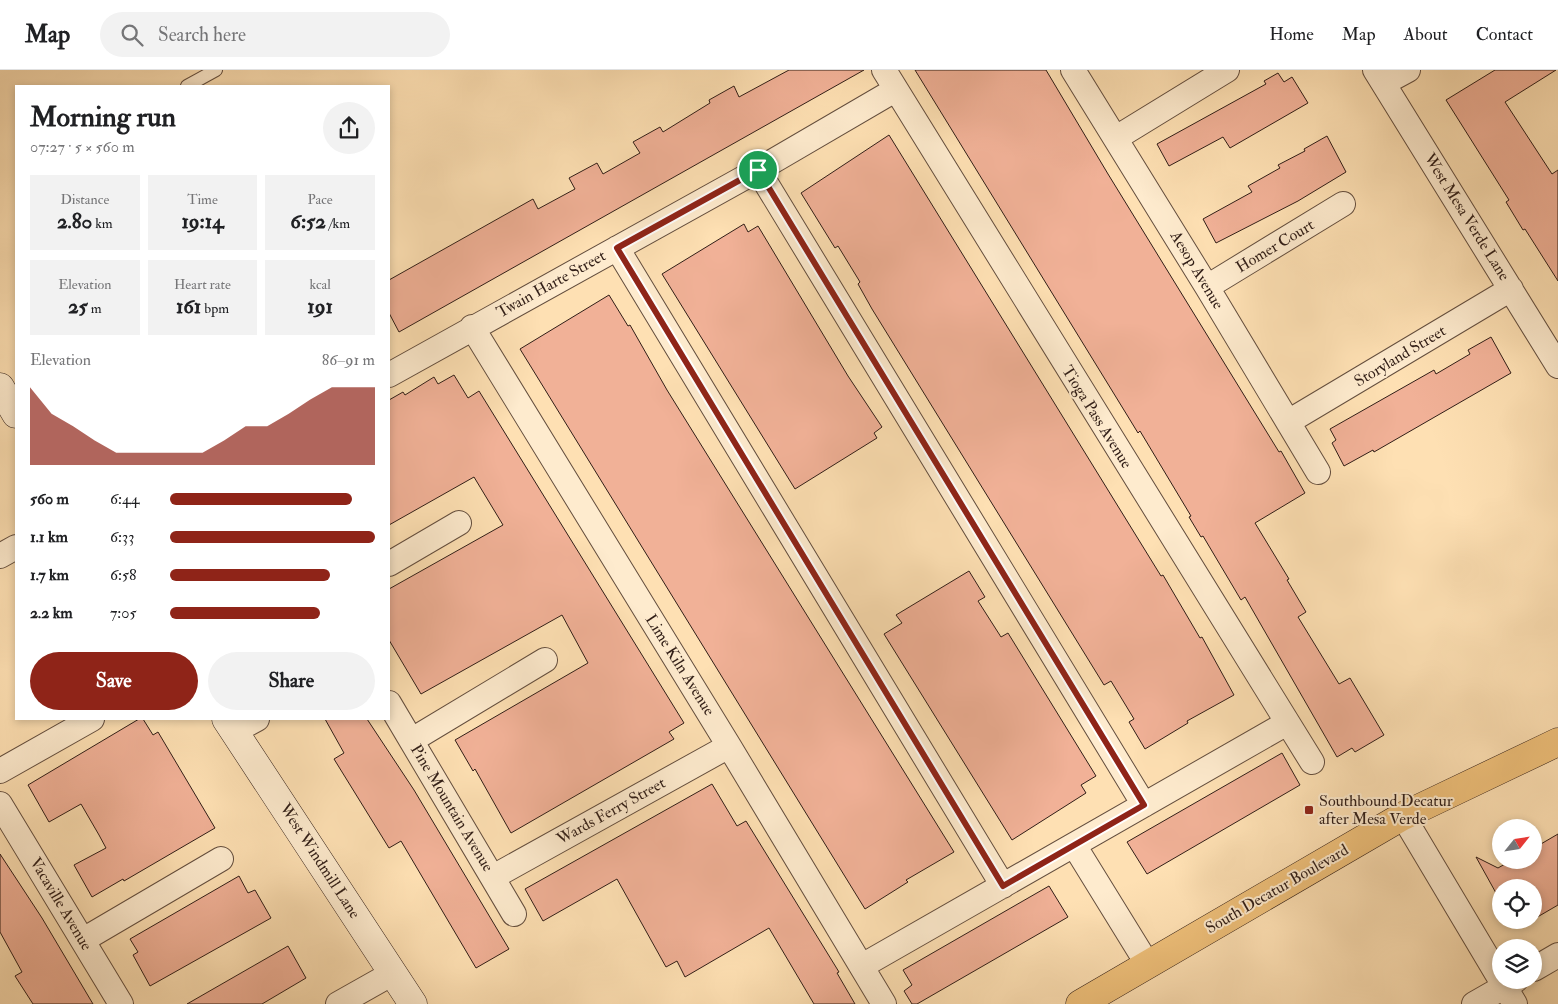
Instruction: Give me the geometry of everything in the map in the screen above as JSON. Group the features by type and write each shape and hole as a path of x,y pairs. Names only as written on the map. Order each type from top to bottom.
{"main road":[{"name":"South Decatur Boulevard","path":"1080,1004 1403,816 1558,742"}],"street":[{"name":"Aesop Avenue","path":"1073,70 1318,472"},
{"path":"1116,138 1227,70"},
{"path":"1379,77 1408,70"},
{"name":"West Mesa Verde Lane","path":"1379,77 1558,366"},
{"name":"Twain Harte Street","path":"390,374 472,327 758,170 890,80"},
{"name":"Tioga Pass Avenue","path":"890,80 1312,762"},
{"path":"758,170 1144,805"},
{"name":"Homer Court","path":"1207,287 1343,204"},
{"path":"617,248 1003,886"},
{"name":"Storyland Street","path":"1288,422 1512,290"},
{"name":"Lime Kiln Avenue","path":"472,327 729,746 884,1004"},
{"path":"0,387 15,412"},
{"path":"390,563 459,523"},
{"path":"0,556 15,548"},
{"path":"412,740 545,660"},
{"name":"Pine Mountain Avenue","path":"390,705 514,914"},
{"path":"0,771 90,720"},
{"name":"West Windmill Lane","path":"239,723 413,1004"},
{"path":"862,966 1287,723"},
{"name":"Wards Ferry Street","path":"493,877 729,746"},
{"name":"Vacaville Avenue","path":"0,804 122,1004"},
{"path":"1403,816 1512,990 1474,1004"},
{"path":"1074,845 1148,964"},
{"path":"82,940 221,860"},
{"path":"1542,964 1558,955"},
{"path":"338,1004 393,972"}],"lane":[{"path":"189,85 216,70"}],"building":[{"path":"789,70 864,70 399,332 390,315 390,279 533,199 538,209 575,189 569,178 597,163 603,174 640,153 633,142 660,127 663,132 710,103 709,100 734,86 739,97"},
{"path":"915,70 1046,70 1305,493 1255,523 1289,579 1287,580 1306,612 1298,617 1339,684 1350,678 1384,735 1355,752 1352,748 1337,757 1245,597 1241,600 1203,536 1201,537 1189,517 1191,516 1140,431 1138,433"},
{"path":"1495,70 1556,70 1505,102 1552,174 1558,170 1558,281 1525,229 1523,230 1506,202 1509,200 1446,100"},
{"path":"1278,73 1284,82 1292,77 1308,103 1230,148 1223,137 1169,166 1157,144 1266,84 1264,81"},
{"path":"889,135 1161,576 1163,575 1200,638 1202,637 1234,695 1187,721 1188,723 1145,749 1129,722 1134,719 1111,681 1104,685 872,309 858,284 860,282 838,246 835,248 801,193"},
{"path":"1327,136 1346,172 1298,201 1216,243 1203,219 1252,192 1248,186 1280,168 1278,165 1305,151 1304,149"},
{"path":"744,224 748,232 758,226 848,376 882,427 874,433 877,438 795,489 662,274"},
{"path":"609,295 628,326 630,325 667,390 954,852 906,880 908,882 865,909 520,349"},
{"path":"1491,337 1511,373 1374,452 1373,450 1344,466 1332,443 1336,440 1330,429 1434,370 1436,374 1470,354 1468,350"},
{"path":"454,375 468,398 479,391 684,723 669,732 674,739 511,833 475,769 473,771 455,740 588,663 562,615 421,694 390,642 390,588 503,525 474,477 390,524 390,399 403,392 405,395 434,377 438,384"},
{"path":"969,571 985,597 978,601 1001,637 1008,633 1096,776 1081,785 1086,793 1012,840 884,634 902,623 896,615"},
{"path":"137,720 144,720 153,735 158,732 215,828 124,881 123,879 92,897 74,865 106,848 99,835 81,804 49,822 28,785"},
{"path":"326,720 368,720 414,790 509,949 476,968 401,841 389,848 334,759 344,753"},
{"path":"1282,753 1300,785 1147,874 1127,842"},
{"path":"712,784 737,826 746,821 839,972 837,973 855,1004 814,1004 769,928 685,977 677,961 666,967 617,879 543,921 525,889"},
{"path":"1558,834 1558,905 1542,914 1542,879 1492,879 1492,886 1476,857 1492,865 1492,869 1542,869 1542,843"},
{"path":"0,854 42,918 93,1004 33,1004 15,976 22,972 0,932"},
{"path":"239,876 248,893 255,890 271,918 150,986 133,955 138,952 130,939"},
{"path":"1049,886 1068,917 917,1004 912,1004 904,991 912,985 903,970"},
{"path":"288,946 306,978 262,1004 187,1004"}],"place":[{"name":"Southbound Decatur after Mesa Verde","path":"1309,810"}],"route":[{"path":"758,170 1144,805 1003,886 617,248 758,170"}]}
